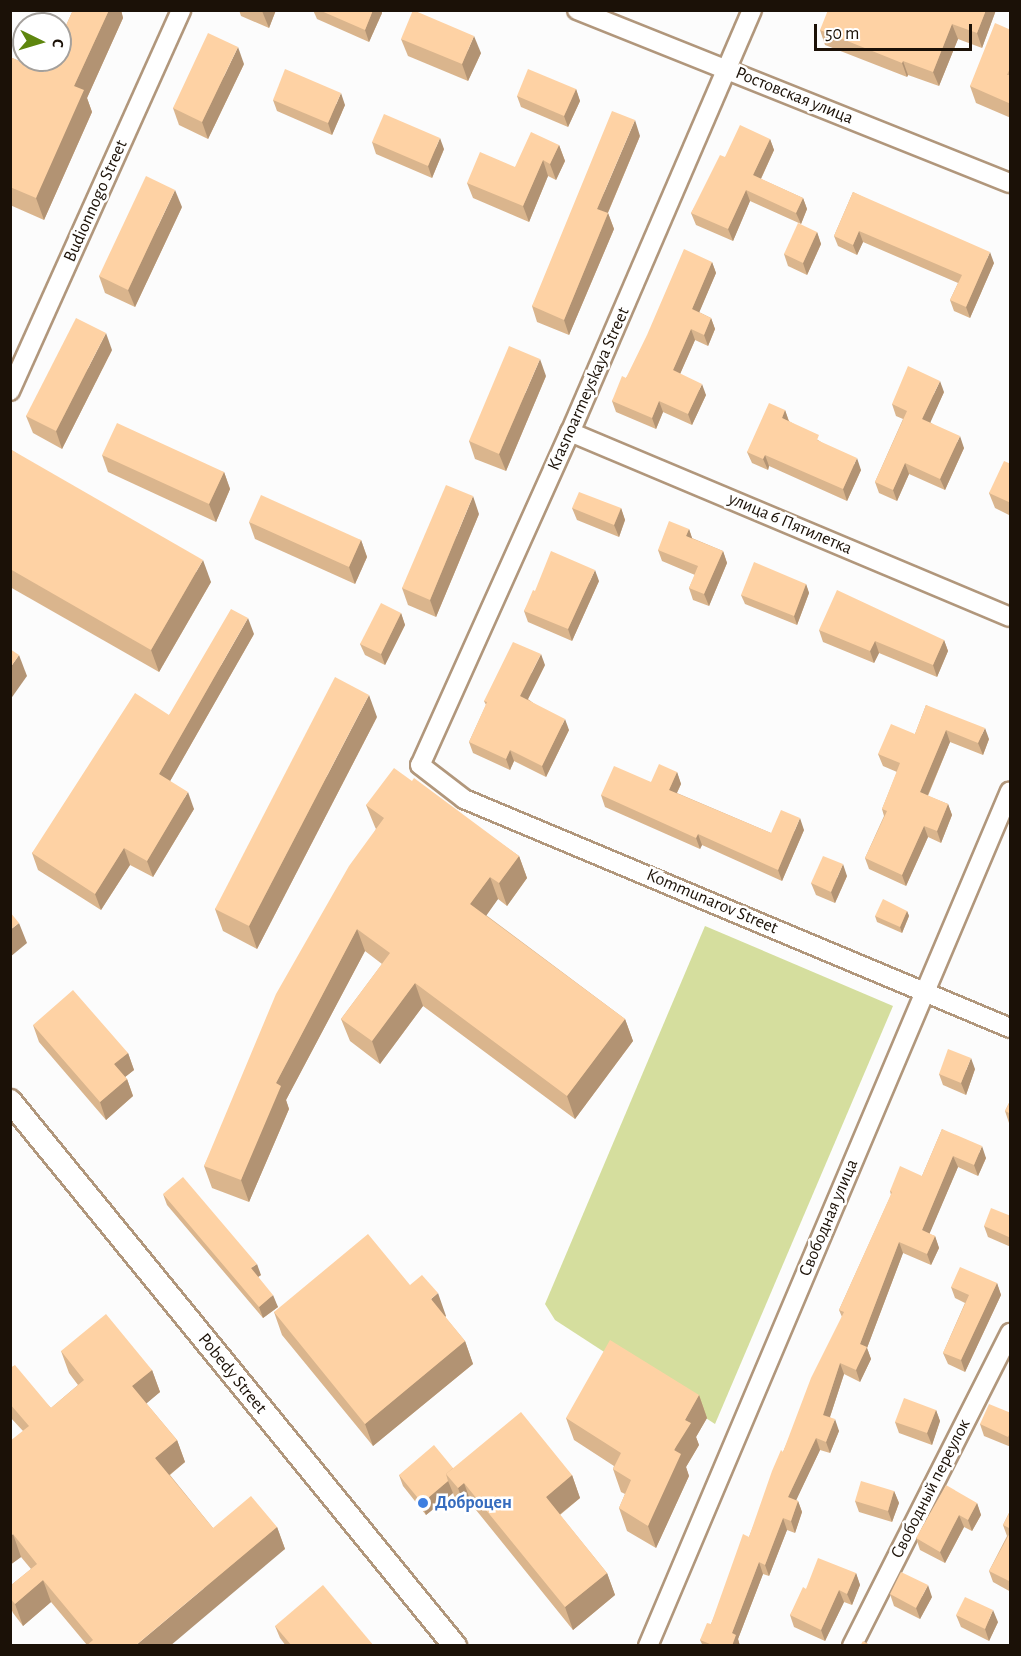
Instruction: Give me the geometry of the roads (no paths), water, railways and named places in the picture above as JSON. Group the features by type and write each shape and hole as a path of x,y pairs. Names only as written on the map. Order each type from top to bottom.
{"street":[{"name":"Budionnogo Street","path":"10,391 181,10"},
{"name":"Ростовская улица","path":"576,10 1011,183"},
{"name":"Krasnoarmeyskaya Street","path":"420,765 570,432 752,10"},
{"name":"улица 6 Пятилетка","path":"570,432 1011,617"},
{"name":"Kommunarov Street","path":"420,765 464,799 926,990 1011,1028"},
{"name":"Свободная улица","path":"648,1646 1011,791"},
{"name":"Pobedy Street","path":"10,1101 456,1646"},
{"name":"Свободный переулок","path":"852,1646 1011,1333"}],"place":[{"name":"Доброцен","path":"423,1503"}]}
